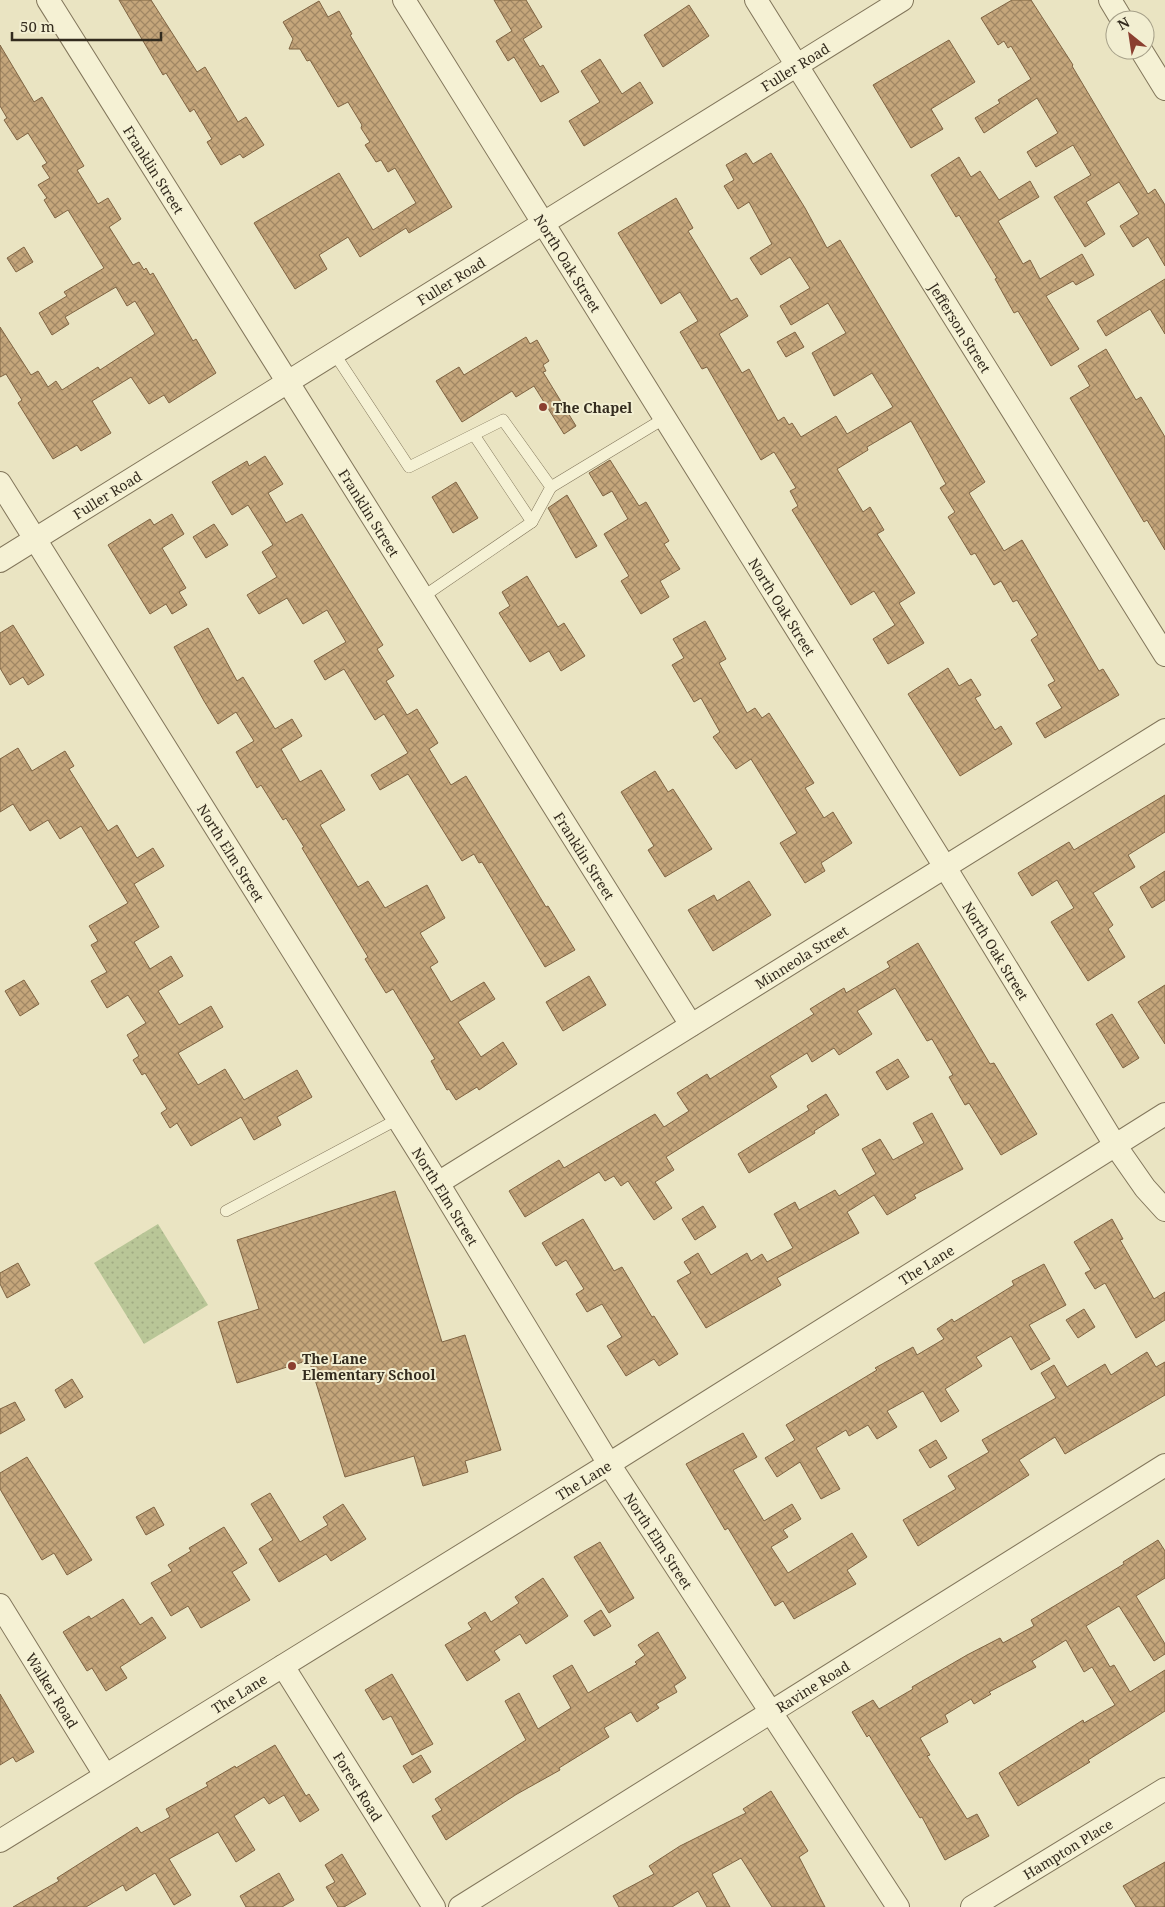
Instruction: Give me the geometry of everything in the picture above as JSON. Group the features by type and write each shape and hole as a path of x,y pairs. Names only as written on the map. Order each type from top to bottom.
{"street":[{"name":"Franklin Street","path":"48,0 692,1025"},
{"name":"North Oak Street","path":"404,0 945,867 1115,1145 1145,1188 1165,1210"},
{"name":"Jefferson Street","path":"756,0 1165,655"},
{"name":"Fuller Road","path":"0,561 902,0"},
{"path":"1147,60 1165,88"},
{"name":"North Elm Street","path":"0,483 438,1183 609,1464 773,1711 898,1907"},
{"name":"Minneola Street","path":"438,1183 1165,730"},
{"name":"The Lane","path":"0,1841 609,1464 1165,1114"},
{"name":"Ravine Road","path":"460,1907 1165,1465"},
{"name":"Walker Road","path":"0,1604 105,1775"},
{"name":"Forest Road","path":"283,1666 434,1907"},
{"name":"Hampton Place","path":"972,1907 1165,1789"}],"lane":[{"path":"334,353 409,468 503,420 552,487"},
{"path":"424,596 532,522 552,487 665,418"},
{"path":"474,434 532,522"},
{"path":"226,1211 398,1119"}],"green space":[{"path":"158,1224 208,1305 144,1344 94,1263"}],"building":[{"path":"119,0 151,0 197,72 205,67 238,122 246,117 264,145 243,158 240,154 221,165 207,142 212,139 194,109 190,112 166,73 163,75"},
{"path":"494,0 526,0 542,27 523,39 540,67 543,65 559,92 541,102 514,57 508,61 496,41 512,31"},
{"path":"1012,0 1031,0 1073,65 1148,194 1155,189 1165,205 1165,266 1148,237 1133,247 1120,226 1139,214 1119,182 1086,202 1105,234 1085,247 1054,197 1091,175 1073,145 1036,167 1027,152 1058,133 1037,98 984,133 975,118 1000,103 998,100 1031,79 1011,46 1008,48 1004,41 998,45 981,18"},
{"path":"319,1 328,17 339,11 352,34 350,35 452,207 409,233 406,228 360,257 348,237 319,255 327,269 295,289 254,223 339,173 373,230 416,203 395,168 388,172 381,160 376,162 365,145 370,142 348,102 338,107 310,60 307,61 300,49 289,49 293,39 283,22"},
{"path":"689,5 709,36 663,67 644,35"},
{"path":"949,40 975,82 931,109 943,129 911,148 873,85"},
{"path":"0,45 34,102 42,97 84,166 77,170 98,204 108,198 121,219 109,227 133,265 139,262 150,275 153,273 193,341 196,339 216,373 169,403 164,395 149,404 131,377 92,401 111,433 81,451 77,445 53,459 18,403 22,400 6,374 0,377 0,327 31,375 38,371 48,387 56,381 62,390 98,367 100,370 155,334 135,301 127,306 116,287 65,317 69,324 52,335 39,313 67,296 64,292 104,268 68,210 55,218 44,200 47,198 38,185 50,178 42,166 47,163 28,133 17,140 4,120 7,118 0,106"},
{"path":"600,59 622,94 640,82 653,103 584,146 569,121 600,102 581,71"},
{"path":"746,153 753,164 771,153 827,248 840,240 985,482 969,493 1004,551 1022,540 1099,671 1103,669 1119,695 1045,738 1036,723 1062,708 1048,685 1055,681 1031,640 1038,635 1017,600 1013,602 1001,581 994,585 975,553 971,555 948,517 955,512 940,488 946,484 911,421 867,447 868,450 837,469 863,512 870,507 884,530 877,534 915,593 899,603 924,643 888,664 873,639 895,625 874,591 851,605 792,510 798,506 790,491 796,488 774,452 761,460 707,367 702,369 680,332 698,321 680,292 661,304 618,233 676,198 693,228 688,231 731,301 737,298 748,316 719,334 742,373 749,369 778,421 784,417 789,425 792,423 801,437 836,416 847,434 893,407 872,373 834,396 812,353 846,333 828,303 791,325 780,306 810,288 790,257 761,275 750,258 772,244 749,202 738,209 724,186 734,180 726,165"},
{"path":"959,157 971,177 980,171 999,200 1030,181 1039,197 998,221 1023,264 1030,260 1040,279 1082,254 1094,275 1076,285 1073,281 1046,296 1079,349 1051,366 1018,311 1014,313 995,279 997,278 959,215 956,217 931,175"},
{"path":"24,247 33,262 16,272 7,258"},
{"path":"1165,279 1165,334 1150,309 1106,336 1097,321"},
{"path":"795,332 804,347 786,357 777,342"},
{"name":"The Chapel","path":"526,337 530,344 537,340 549,361 543,365 546,371 543,372 576,426 564,434 534,386 516,397 512,391 462,422 436,381 459,367 464,375"},
{"path":"1106,349 1136,400 1141,397 1165,437 1165,550 1147,520 1144,522 1070,398 1090,386 1078,366"},
{"path":"265,456 283,484 268,493 286,523 302,514 383,645 377,649 394,676 386,681 407,715 417,709 438,743 429,749 451,785 466,776 546,907 548,906 575,950 545,967 482,862 479,863 474,854 462,861 408,774 380,790 371,775 408,753 384,714 375,720 344,669 325,680 314,661 346,642 327,610 303,624 287,598 259,614 247,595 277,577 262,552 273,545 248,505 232,515 212,482 247,461 249,466"},
{"path":"610,460 639,506 646,502 669,541 664,544 680,569 660,581 669,597 641,614 621,581 629,576 604,534 628,519 612,491 603,496 589,473"},
{"path":"456,482 478,518 453,533 432,497"},
{"path":"567,495 597,546 576,558 548,508"},
{"path":"172,514 184,534 162,548 186,588 179,592 187,605 172,614 166,604 150,614 108,545 150,519 154,525"},
{"path":"214,524 228,545 206,558 193,537"},
{"path":"527,576 558,627 564,623 585,656 561,671 549,651 530,662 499,613 510,606 502,592"},
{"path":"705,621 726,659 719,663 747,713 755,708 762,718 769,713 814,783 805,788 824,818 833,812 852,843 821,863 825,871 805,883 780,843 797,833 751,759 736,769 713,737 720,732 701,698 694,702 672,665 684,658 673,639"},
{"path":"13,625 44,675 28,685 23,677 10,685 0,668 0,633"},
{"path":"208,628 237,681 243,677 275,729 292,719 302,736 281,749 300,782 321,770 345,810 320,825 358,887 368,881 385,908 427,885 445,918 420,933 438,962 430,967 451,1002 484,982 495,999 458,1022 481,1057 503,1042 517,1064 479,1090 477,1087 456,1100 449,1089 447,1090 431,1061 435,1059 393,989 386,993 365,959 368,957 286,818 283,820 261,785 257,788 236,752 254,741 236,712 218,724 204,701 174,647"},
{"path":"948,668 959,686 971,679 981,695 975,698 995,730 1001,726 1012,744 960,776 908,694"},
{"path":"18,748 32,771 65,751 74,766 69,769 108,831 117,825 137,858 153,848 164,866 134,884 159,927 134,942 150,969 171,956 183,976 158,991 179,1025 211,1006 223,1027 178,1053 198,1085 225,1069 244,1100 297,1070 312,1097 277,1117 281,1125 254,1140 241,1117 191,1146 177,1123 170,1128 161,1113 167,1109 145,1073 142,1075 133,1060 139,1056 127,1035 146,1023 128,995 107,1008 91,981 107,972 91,945 98,941 89,926 128,903 81,826 60,839 48,820 30,831 13,804 0,812 0,759"},
{"path":"655,771 668,792 673,789 712,849 665,877 648,850 654,846 621,792"},
{"path":"1165,795 1165,832 1128,855 1135,867 1093,893 1113,925 1108,929 1125,957 1088,981 1051,922 1074,908 1057,880 1032,896 1018,873 1069,842 1074,850"},
{"path":"1165,871 1165,900 1152,908 1140,887"},
{"path":"749,881 771,915 713,951 688,910 714,895 717,901"},
{"path":"918,943 990,1064 994,1063 1037,1134 1001,1155 969,1103 965,1105 949,1077 953,1075 932,1039 927,1041 895,988 857,1011 872,1034 839,1055 834,1048 812,1062 807,1053 770,1076 777,1087 666,1157 674,1170 655,1182 672,1208 654,1220 628,1181 621,1186 614,1176 605,1181 599,1172 525,1217 509,1191 559,1160 564,1168 655,1114 664,1127 689,1111 677,1093 707,1074 710,1079 814,1014 810,1009 844,988 846,993 890,967 887,962"},
{"path":"589,976 606,1005 563,1031 546,1002"},
{"path":"24,980 39,1004 20,1016 5,991"},
{"path":"1165,985 1165,1044 1138,1002"},
{"path":"1112,1014 1139,1058 1123,1068 1096,1024"},
{"path":"898,1059 909,1077 887,1090 876,1072"},
{"path":"826,1094 839,1115 814,1131 815,1133 749,1173 738,1154 809,1110 807,1106"},
{"path":"932,1113 963,1169 914,1195 916,1198 887,1215 874,1195 847,1212 859,1233 777,1278 781,1285 706,1328 677,1281 691,1273 684,1262 698,1253 711,1275 747,1253 751,1261 762,1254 767,1262 793,1248 774,1214 795,1202 799,1210 835,1190 839,1196 876,1174 862,1149 880,1139 893,1160 924,1143 913,1123"},
{"path":"395,1191 442,1342 465,1335 501,1450 465,1461 468,1472 423,1486 414,1456 345,1477 309,1360 237,1383 218,1322 259,1309 237,1240"},
{"path":"703,1206 716,1227 695,1240 682,1219"},
{"path":"583,1219 614,1271 622,1267 652,1317 654,1316 678,1354 659,1366 654,1359 626,1376 607,1346 622,1337 602,1304 587,1312 576,1294 584,1289 566,1260 556,1266 542,1243"},
{"path":"1112,1219 1123,1239 1120,1240 1154,1299 1165,1292 1165,1320 1136,1338 1105,1283 1095,1289 1085,1273 1091,1270 1074,1242"},
{"path":"18,1263 30,1285 7,1298 0,1284 0,1273"},
{"path":"1044,1264 1066,1305 1029,1325 1050,1359 1031,1370 1011,1336 976,1357 982,1366 945,1389 959,1411 941,1422 923,1391 887,1411 897,1427 877,1439 868,1425 849,1436 846,1430 816,1448 840,1489 821,1499 800,1462 777,1477 765,1458 795,1440 786,1425 877,1370 875,1368 913,1347 917,1355 944,1339 937,1329 952,1319 954,1322 1014,1285 1012,1281"},
{"path":"1084,1309 1095,1327 1078,1338 1066,1320"},
{"path":"1147,1352 1156,1367 1165,1362 1165,1395 1065,1454 1055,1437 1019,1460 1029,1475 918,1546 903,1520 956,1489 948,1476 989,1452 982,1440 1056,1398 1041,1373 1054,1365 1067,1387 1105,1364 1111,1375"},
{"path":"72,1379 83,1397 65,1408 55,1390"},
{"path":"15,1402 25,1420 0,1434 0,1409"},
{"path":"743,1433 757,1457 733,1470 764,1521 792,1504 801,1519 783,1530 788,1537 771,1547 788,1573 852,1533 867,1557 847,1570 856,1584 794,1619 783,1601 775,1606 728,1528 725,1530 686,1464"},
{"path":"936,1440 947,1458 930,1468 919,1450"},
{"path":"27,1457 92,1560 67,1575 54,1553 42,1560 0,1489 0,1473"},
{"path":"270,1493 300,1542 328,1525 323,1517 343,1504 366,1539 331,1561 326,1554 279,1582 259,1549 273,1540 251,1504"},
{"path":"154,1507 164,1525 146,1535 136,1517"},
{"path":"224,1527 247,1563 232,1572 250,1600 201,1628 188,1606 171,1616 151,1583 172,1571 168,1565 191,1551 189,1548"},
{"path":"1158,1540 1165,1551 1165,1578 1136,1596 1165,1644 1165,1654 1154,1661 1119,1606 1086,1626 1110,1667 1114,1665 1130,1692 1165,1670 1165,1711 1088,1760 1090,1762 1018,1806 999,1773 1083,1720 1084,1723 1115,1705 1092,1667 1084,1672 1066,1640 1032,1661 1036,1667 989,1692 991,1694 974,1704 971,1699 945,1715 948,1722 920,1738 930,1755 927,1756 967,1819 977,1814 989,1836 945,1860 922,1817 920,1818 869,1735 867,1737 852,1712 873,1700 879,1709 967,1655 1000,1638 1003,1643 1034,1626 1031,1620 1124,1564 1123,1562"},
{"path":"600,1542 634,1598 609,1613 574,1557"},
{"path":"543,1578 568,1616 526,1644 520,1634 494,1651 500,1660 467,1681 445,1645 472,1629 468,1623 485,1612 491,1622 519,1603 515,1597"},
{"path":"123,1599 140,1625 152,1617 166,1638 120,1667 127,1678 106,1691 92,1668 87,1671 63,1632 89,1616 91,1619"},
{"path":"601,1610 611,1626 594,1636 584,1621"},
{"path":"658,1632 686,1678 674,1686 677,1692 656,1704 659,1708 637,1722 631,1712 604,1728 609,1737 559,1768 560,1770 517,1794 446,1840 432,1816 442,1810 435,1799 526,1740 505,1701 519,1693 538,1729 571,1708 553,1676 572,1665 588,1693 637,1664 635,1662 645,1655 638,1645"},
{"path":"392,1674 433,1744 412,1755 391,1716 383,1720 365,1690"},
{"path":"0,1694 34,1752 16,1762 13,1757 0,1765"},
{"path":"275,1745 306,1796 309,1794 319,1810 300,1822 284,1795 269,1804 264,1797 234,1816 255,1850 236,1862 218,1832 169,1859 191,1895 174,1905 155,1873 126,1891 123,1885 86,1907 13,1907 59,1881 57,1878 137,1827 141,1833 170,1817 166,1809 208,1786 206,1783"},
{"path":"421,1755 431,1772 413,1783 403,1766"},
{"path":"771,1791 808,1851 799,1857 825,1907 772,1907 741,1858 712,1874 730,1907 707,1907 698,1891 672,1907 619,1907 613,1896 654,1874 649,1866 680,1846 746,1813 743,1809"},
{"path":"342,1854 366,1894 344,1907 338,1907 326,1887 335,1882 325,1865"},
{"path":"1165,1862 1165,1907 1136,1907 1123,1886"},
{"path":"279,1873 294,1900 282,1907 246,1907 240,1896"}],"place":[{"name":"The Chapel","path":"543,407"},
{"name":"The Lane Elementary School","path":"292,1366"}]}
